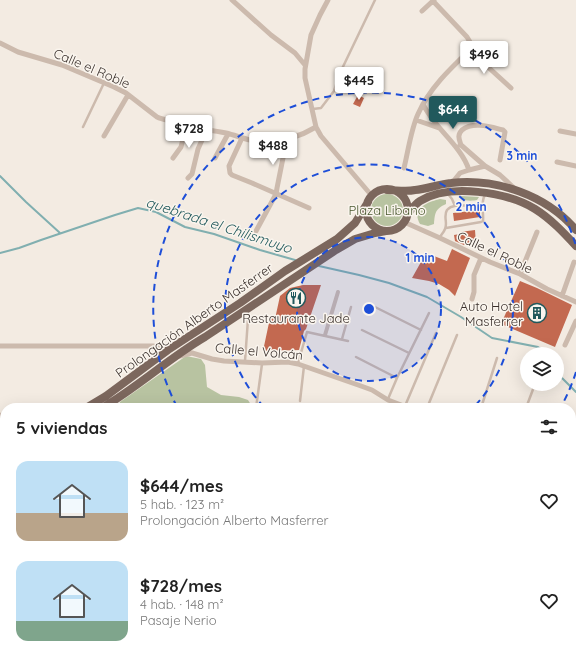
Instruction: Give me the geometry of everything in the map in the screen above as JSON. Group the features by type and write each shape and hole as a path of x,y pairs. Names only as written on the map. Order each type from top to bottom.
{"main road":[{"path":"576,230 561,216 535,198 501,186 478,182 452,183 413,191 379,191 370,199 367,206 367,214 370,221 378,229 386,231 394,230 401,225 418,202 430,196 446,192 470,190 487,193 516,200 535,209 557,227 576,246"},
{"path":"387,190 395,191 402,196 406,202 408,210 406,218"},
{"name":"Prolongación Alberto Masferrer","path":"94,403 112,392 168,350 240,303 285,271 337,239 354,223 370,199"},
{"name":"Prolongación Alberto Masferrer","path":"109,403 172,358 336,250 355,239 386,231"}],"street":[{"path":"328,0 311,35 305,65 305,78 316,127 370,199"},
{"path":"422,11 434,0 467,37 488,67 511,88"},
{"path":"236,1 271,35 295,53 305,65"},
{"name":"Calle el Roble","path":"0,43 18,52 62,65 114,87 128,95 157,117 179,123 183,126 207,129 252,140 274,141 296,137 307,133 316,127"},
{"path":"404,168 416,120 424,104 441,78 473,47"},
{"path":"104,136 128,95"},
{"path":"424,104 426,109 463,158 469,170"},
{"path":"416,120 440,128"},
{"path":"500,160 505,132 503,130 480,125 469,126 460,132 458,136 461,145 485,166 500,175 515,190"},
{"path":"173,158 180,147 186,126"},
{"path":"188,178 192,174 198,149 207,129"},
{"path":"560,131 576,134"},
{"path":"215,158 228,134"},
{"path":"242,138 229,166 230,173 238,178 309,208"},
{"path":"256,231 276,194 286,139"},
{"path":"453,144 461,145"},
{"path":"557,162 576,166"},
{"path":"452,183 460,173 485,166"},
{"name":"Calle el Roble","path":"406,218 440,238 481,258 520,274 534,283 576,302"},
{"path":"520,274 537,232"},
{"path":"472,299 475,289 474,275 481,258"},
{"path":"562,296 574,262"},
{"path":"325,335 338,292"},
{"path":"565,345 576,321"},
{"path":"0,346 153,346 168,350"},
{"name":"Calle el Volcán","path":"172,358 192,354 224,361 262,363 288,362 298,364 372,390 388,400 396,403"}],"lane":[{"path":"312,109 321,108 334,91 340,73 375,0"},
{"path":"83,127 104,83"},
{"path":"446,192 452,199 455,206"},
{"path":"446,228 483,221 482,203 484,196 487,193"},
{"path":"440,238 446,228 445,219 448,209 455,206 478,205 482,203"},
{"path":"371,305 421,330"},
{"path":"342,339 351,307"},
{"path":"388,400 397,378 429,313"},
{"path":"245,362 248,319"},
{"path":"362,330 409,353"},
{"path":"298,364 308,332 348,341"},
{"path":"409,403 436,333"},
{"path":"429,403 457,335"},
{"path":"356,357 397,378"},
{"path":"483,403 497,358"},
{"path":"257,403 262,363"},
{"path":"300,401 304,366"},
{"path":"528,403 532,391"}],"green space":[{"name":"Plaza Libano","path":"384,194 390,194 400,201 403,210 402,216 396,223 390,226 384,226 374,219 371,213 371,207 378,197"},
{"path":"461,196 479,197 477,200 469,201 461,199"},
{"path":"440,199 446,200 446,204 436,212 434,224 428,226 420,224 418,219 419,210 426,204"},
{"path":"186,356 201,359 205,365 207,387 221,395 239,397 248,400 250,403 120,403"}],"building":[{"path":"358,95 364,98 360,107 353,104"},
{"path":"480,210 480,217 454,221 453,213"},
{"path":"475,230 476,244 464,245 455,241 454,235 460,234 460,232"},
{"path":"452,249 470,258 455,296 439,284 412,278 426,253 447,261"},
{"name":"Auto Hotel Masferrer","path":"520,281 572,305 555,347 501,324"},
{"path":"303,285 321,285 304,331 299,350 263,351 270,318 275,319 280,296 290,288"}],"waterway":[{"path":"0,176 60,233"},
{"name":"quebrada el Chilismuyo","path":"0,253 138,208 156,212 185,227 214,234 295,260"},
{"name":"quebrada el Chilismuyo","path":"319,266 389,283 427,297 461,317 492,338 538,347"},
{"name":"quebrada el Chilismuyo","path":"564,380 576,392"}],"place":[{"name":"Restaurante Jade","path":"296,298"},
{"name":"Auto Hotel Masferrer","path":"537,313"}]}
